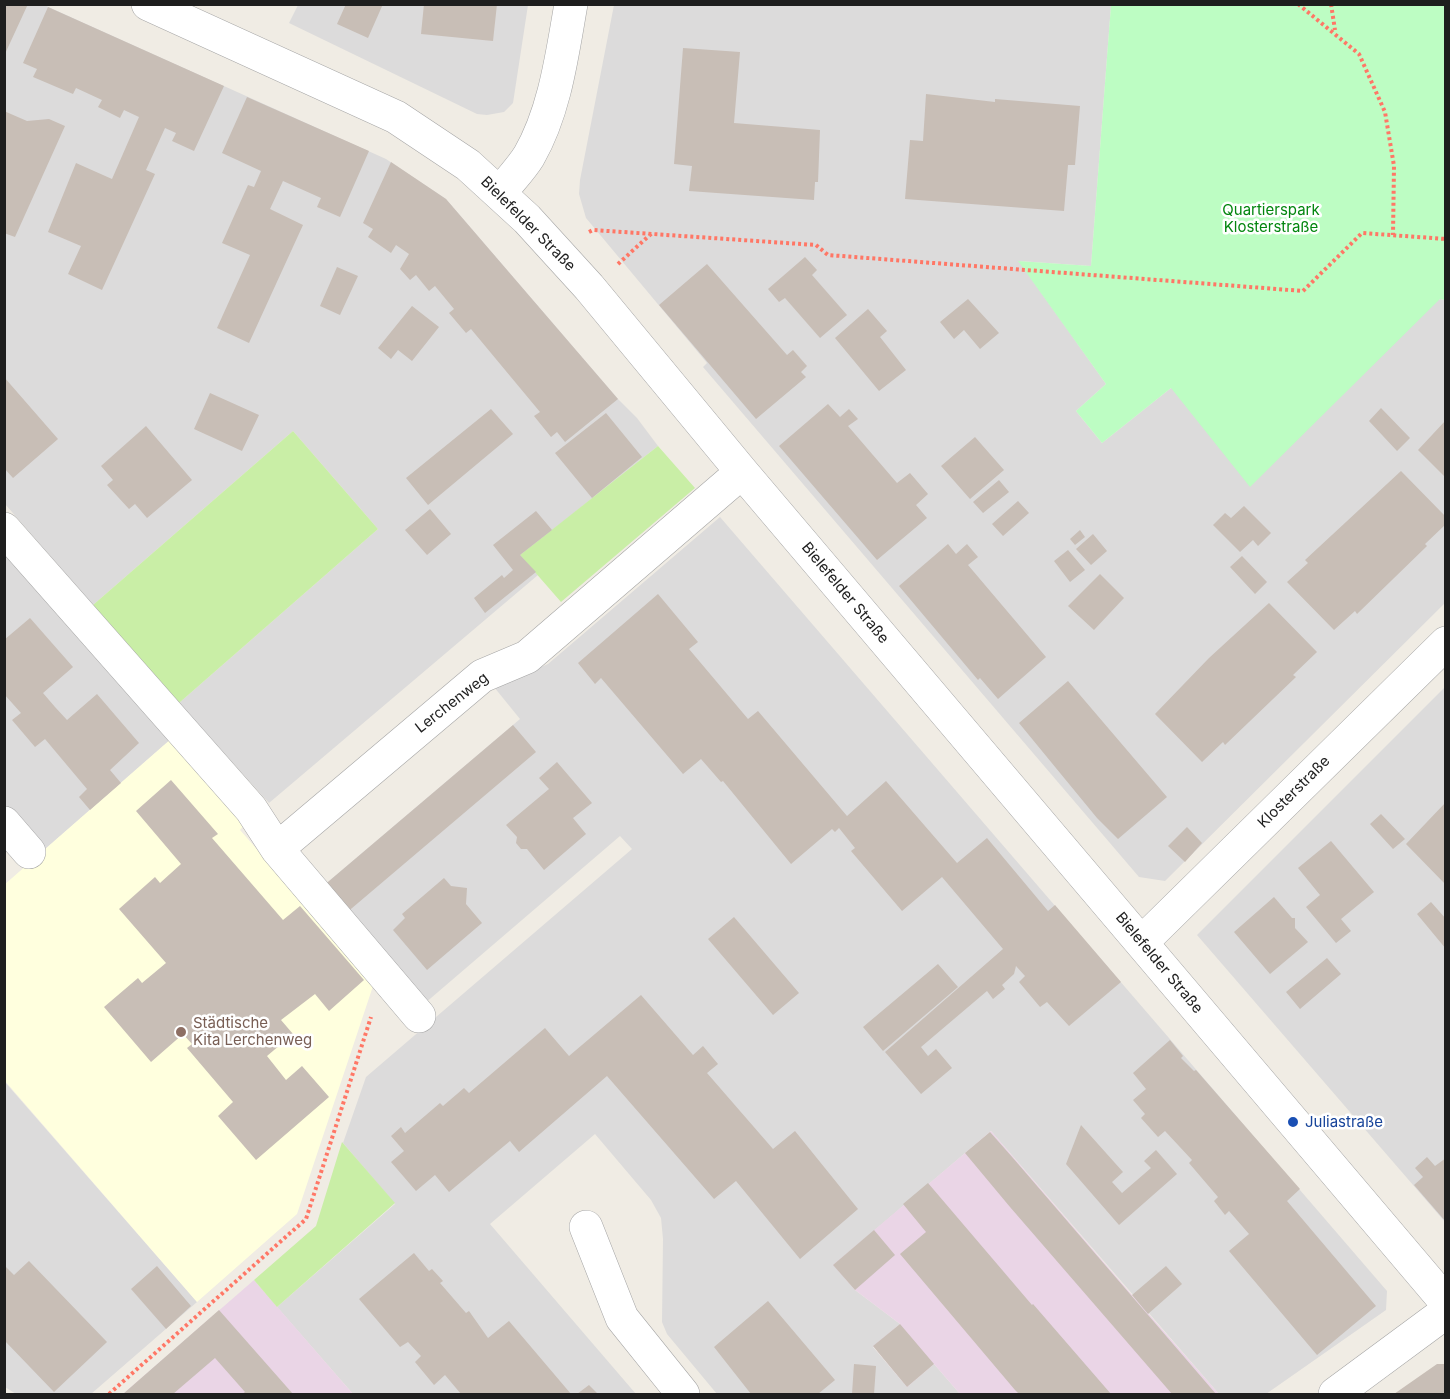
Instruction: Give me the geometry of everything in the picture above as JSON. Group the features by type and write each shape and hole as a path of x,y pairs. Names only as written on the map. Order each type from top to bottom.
{"street":[{"name":"Bielefelder Straße","path":"148,4 396,117 468,165 500,193 589,287 742,472 1446,1302"},
{"path":"500,193 528,156 544,120 558,75 571,4"},
{"name":"Lerchenweg","path":"277,849 482,676 527,657 742,472"},
{"path":"4,530 251,809 277,849 420,1016"},
{"name":"Klosterstraße","path":"1142,942 1446,643"},
{"path":"4,823 29,852"},
{"path":"586,1227 622,1318 683,1395"},
{"path":"1335,1395 1446,1312"}],"path":[{"path":"1298,4 1335,32 1359,54 1385,112 1394,166 1393,235"},
{"path":"1331,4 1335,32"},
{"path":"559,254 593,230 653,232 816,245 828,255 1303,291 1362,233 1446,239"},
{"path":"589,287 653,232"},
{"path":"109,1395 306,1220 379,993 388,979"}],"shaded area":[{"path":"4,5 44,5 386,159 446,199 618,399 637,418 658,446 521,555 538,575 269,803 179,703 378,529 293,431 93,605 5,504"},
{"path":"298,5 528,5 513,103 504,112 477,114 289,23"},
{"path":"614,5 1111,5 1091,266 1019,261 1106,384 1076,411 1102,443 1171,388 1440,299 1445,300 1445,603 1165,881 1139,877 703,367 707,363 586,218 579,194 580,180"},
{"path":"720,517 1387,1291 1386,1310 1266,1394 1219,1394 991,1131 834,1265 855,1290 900,1324 873,1347 907,1387 934,1364 960,1394 717,1394 667,1334 662,1322 661,1218 651,1200 595,1134 490,1224 636,1394 353,1394 277,1307 395,1204 343,1143 366,1077 632,849 620,836 424,1004 322,887 520,719 494,687 548,664"},
{"path":"4,548 171,739 44,850 5,805"},
{"path":"1445,687 1445,1222 1197,935"},
{"name":"Städtische Kita Lerchenweg","path":"171,739 245,824 240,830 374,983 297,1214 197,1302 5,1081 4,885"},
{"path":"4,1081 197,1302 91,1394 16,1394 5,1387"},
{"path":"991,1131 1219,1394 960,1394 934,1364 907,1387 873,1346 900,1324 855,1290 833,1265"},
{"path":"254,1280 353,1394 123,1394"}],"green space":[{"name":"Quartierspark Klosterstraße","path":"1111,5 1445,5 1445,300 1440,299 1250,487 1171,388 1102,443 1076,411 1106,384 1018,261 1091,266"},
{"path":"293,431 378,529 179,703 93,605"},
{"path":"658,446 695,488 561,602 520,555"},
{"path":"342,1142 395,1203 277,1307 254,1280 316,1226"}],"building":[{"path":"4,4 28,4 4,56"},
{"path":"346,4 383,4 368,38 337,24"},
{"path":"424,4 497,4 493,41 421,34"},
{"path":"48,7 224,86 194,151 172,141 176,133 165,128 146,170 155,174 102,290 68,274 81,246 48,232 76,163 112,179 139,117 124,110 120,118 98,107 102,100 76,88 73,94 33,77 37,69 23,63"},
{"path":"683,48 740,52 734,123 820,130 818,182 815,182 814,200 689,191 692,166 674,164"},
{"path":"926,94 995,102 995,99 1080,106 1075,165 1068,165 1064,211 905,199 910,140 923,141"},
{"path":"247,97 369,151 340,217 317,207 321,198 283,181 270,209 303,225 249,343 217,328 250,255 222,243 248,185 254,187 261,171 222,153"},
{"path":"4,111 27,121 49,119 65,126 15,237 4,233"},
{"path":"391,162 446,199 618,399 565,442 557,432 551,437 534,416 540,412 471,329 466,333 449,313 454,309 435,286 429,291 416,275 410,280 400,269 409,254 396,245 391,253 368,237 373,229 363,223"},
{"path":"805,257 817,270 812,275 847,315 820,338 785,298 779,302 768,289"},
{"path":"707,264 787,355 793,350 807,366 801,372 806,377 756,419 659,305"},
{"path":"337,267 358,276 340,315 320,306"},
{"path":"968,299 999,333 980,349 964,330 954,339 940,322"},
{"path":"412,306 439,327 412,361 398,350 391,359 378,348"},
{"path":"868,309 887,331 880,337 906,370 879,391 835,338"},
{"path":"4,377 58,439 13,478 4,468"},
{"path":"210,393 259,415 242,451 194,429"},
{"path":"828,404 840,417 849,409 858,419 848,426 897,483 910,473 928,494 916,505 927,518 877,560 779,446"},
{"path":"1381,408 1410,438 1397,451 1369,421"},
{"path":"491,409 513,434 428,505 406,478"},
{"path":"606,413 642,457 592,498 555,453"},
{"path":"1446,420 1446,478 1418,450"},
{"path":"146,426 192,480 147,518 135,504 129,509 107,485 113,480 101,466"},
{"path":"975,437 1004,470 970,499 941,466"},
{"path":"1401,471 1446,517 1446,524 1425,544 1427,546 1357,614 1355,611 1334,630 1287,582 1308,563 1305,560"},
{"path":"999,480 1009,492 983,513 973,502"},
{"path":"1018,501 1029,513 1003,536 992,524"},
{"path":"1244,506 1271,533 1258,546 1253,540 1240,552 1213,525 1225,513 1231,518"},
{"path":"430,509 451,534 427,555 405,530"},
{"path":"536,511 552,530 520,555 536,572 485,613 474,598 502,575 504,578 513,570 493,545"},
{"path":"1080,530 1085,537 1075,545 1070,539"},
{"path":"1093,534 1107,551 1091,565 1076,549"},
{"path":"948,544 956,554 967,544 978,557 968,565 1046,657 998,699 980,678 978,680 899,586"},
{"path":"1068,550 1085,570 1070,582 1054,561"},
{"path":"1242,556 1267,582 1255,594 1230,567"},
{"path":"1100,574 1124,598 1094,630 1068,606"},
{"path":"658,594 698,642 689,649 748,719 758,711 847,816 886,781 957,863 987,838 1048,911 1055,905 1121,982 1069,1026 1047,1002 1040,1007 1019,982 1025,976 1016,966 1014,974 1002,985 1005,989 993,999 987,991 921,1047 928,1056 936,1049 952,1068 921,1094 885,1052 1003,949 942,877 902,911 851,851 855,848 839,828 835,832 832,829 791,864 723,781 721,782 701,759 683,774 601,678 595,684 578,663"},
{"path":"1269,603 1317,652 1293,675 1296,677 1225,745 1223,742 1202,762 1155,714 1209,658"},
{"path":"30,618 73,667 43,693 55,707 67,720 97,694 139,743 110,770 121,783 90,810 79,797 87,789 45,739 35,747 12,720 21,713 4,694 4,640"},
{"path":"1068,681 1167,797 1118,839 1097,818 1019,723"},
{"path":"513,725 536,752 345,914 322,887"},
{"path":"557,762 592,803 573,818 586,834 544,870 527,849 521,849 516,843 517,837 506,825 549,789 539,778"},
{"path":"171,780 218,834 212,838 283,920 300,906 364,980 329,1011 315,994 281,1020 293,1034 267,1056 286,1080 302,1066 329,1097 256,1160 218,1116 233,1102 187,1048 192,1044 183,1034 151,1062 104,1007 138,978 142,983 166,963 119,909 155,877 160,883 181,864 136,811"},
{"path":"1446,802 1446,885 1406,844"},
{"path":"1381,814 1405,839 1393,849 1370,824"},
{"path":"1187,827 1202,843 1185,862 1168,846"},
{"path":"1331,841 1374,892 1341,919 1351,931 1336,943 1306,907 1320,895 1298,868"},
{"path":"444,878 451,886 467,888 466,904 482,923 427,970 393,930 405,918 402,914"},
{"path":"1274,897 1292,918 1295,918 1295,928 1308,942 1270,974 1234,932"},
{"path":"1431,902 1446,919 1446,949 1417,914"},
{"path":"734,917 799,993 773,1015 708,939"},
{"path":"1327,958 1341,974 1300,1009 1286,992"},
{"path":"938,964 958,987 883,1051 863,1027"},
{"path":"641,995 693,1055 703,1046 718,1064 707,1073 773,1149 795,1131 858,1209 800,1259 736,1181 714,1199 607,1076 519,1152 510,1141 449,1192 435,1175 416,1191 391,1162 404,1151 391,1136 401,1127 405,1133 440,1103 443,1106 464,1088 469,1093 545,1028 569,1056"},
{"path":"1170,1040 1183,1056 1181,1058 1194,1071 1196,1070 1300,1189 1287,1201 1376,1306 1317,1355 1229,1251 1249,1234 1229,1211 1225,1215 1214,1201 1218,1197 1189,1163 1192,1160 1165,1131 1158,1137 1141,1118 1145,1114 1133,1100 1146,1089 1133,1073"},
{"path":"1081,1125 1123,1172 1112,1182 1122,1193 1151,1168 1144,1161 1156,1150 1177,1174 1119,1225 1066,1164"},
{"path":"990,1132 1216,1394 1172,1394 1010,1207 965,1153"},
{"path":"1427,1157 1435,1166 1446,1158 1446,1222 1414,1185 1423,1177 1415,1168"},
{"path":"928,1183 1111,1394 1019,1394 1015,1390 900,1254 926,1232 903,1204"},
{"path":"874,1230 895,1255 855,1290 833,1265"},
{"path":"414,1253 429,1271 432,1269 443,1281 440,1283 466,1313 469,1311 488,1338 509,1321 571,1394 461,1394 445,1375 434,1385 415,1362 421,1356 408,1342 400,1347 359,1299"},
{"path":"29,1261 107,1342 54,1392 4,1340 4,1265 14,1275"},
{"path":"157,1266 191,1306 166,1329 131,1289"},
{"path":"1166,1266 1182,1284 1148,1314 1132,1295"},
{"path":"768,1301 835,1380 818,1394 751,1394 714,1347"},
{"path":"219,1310 293,1394 242,1394 245,1392 215,1358 173,1394 123,1394"},
{"path":"900,1324 934,1364 907,1387 873,1346"},
{"path":"854,1364 876,1366 874,1394 852,1394"},
{"path":"1437,1364 1446,1364 1446,1394 1394,1394"},
{"path":"589,1385 598,1394 577,1394"}],"place":[{"name":"Städtische Kita Lerchenweg","path":"181,1032"},
{"name":"Juliastraße","path":"1293,1122"}]}
